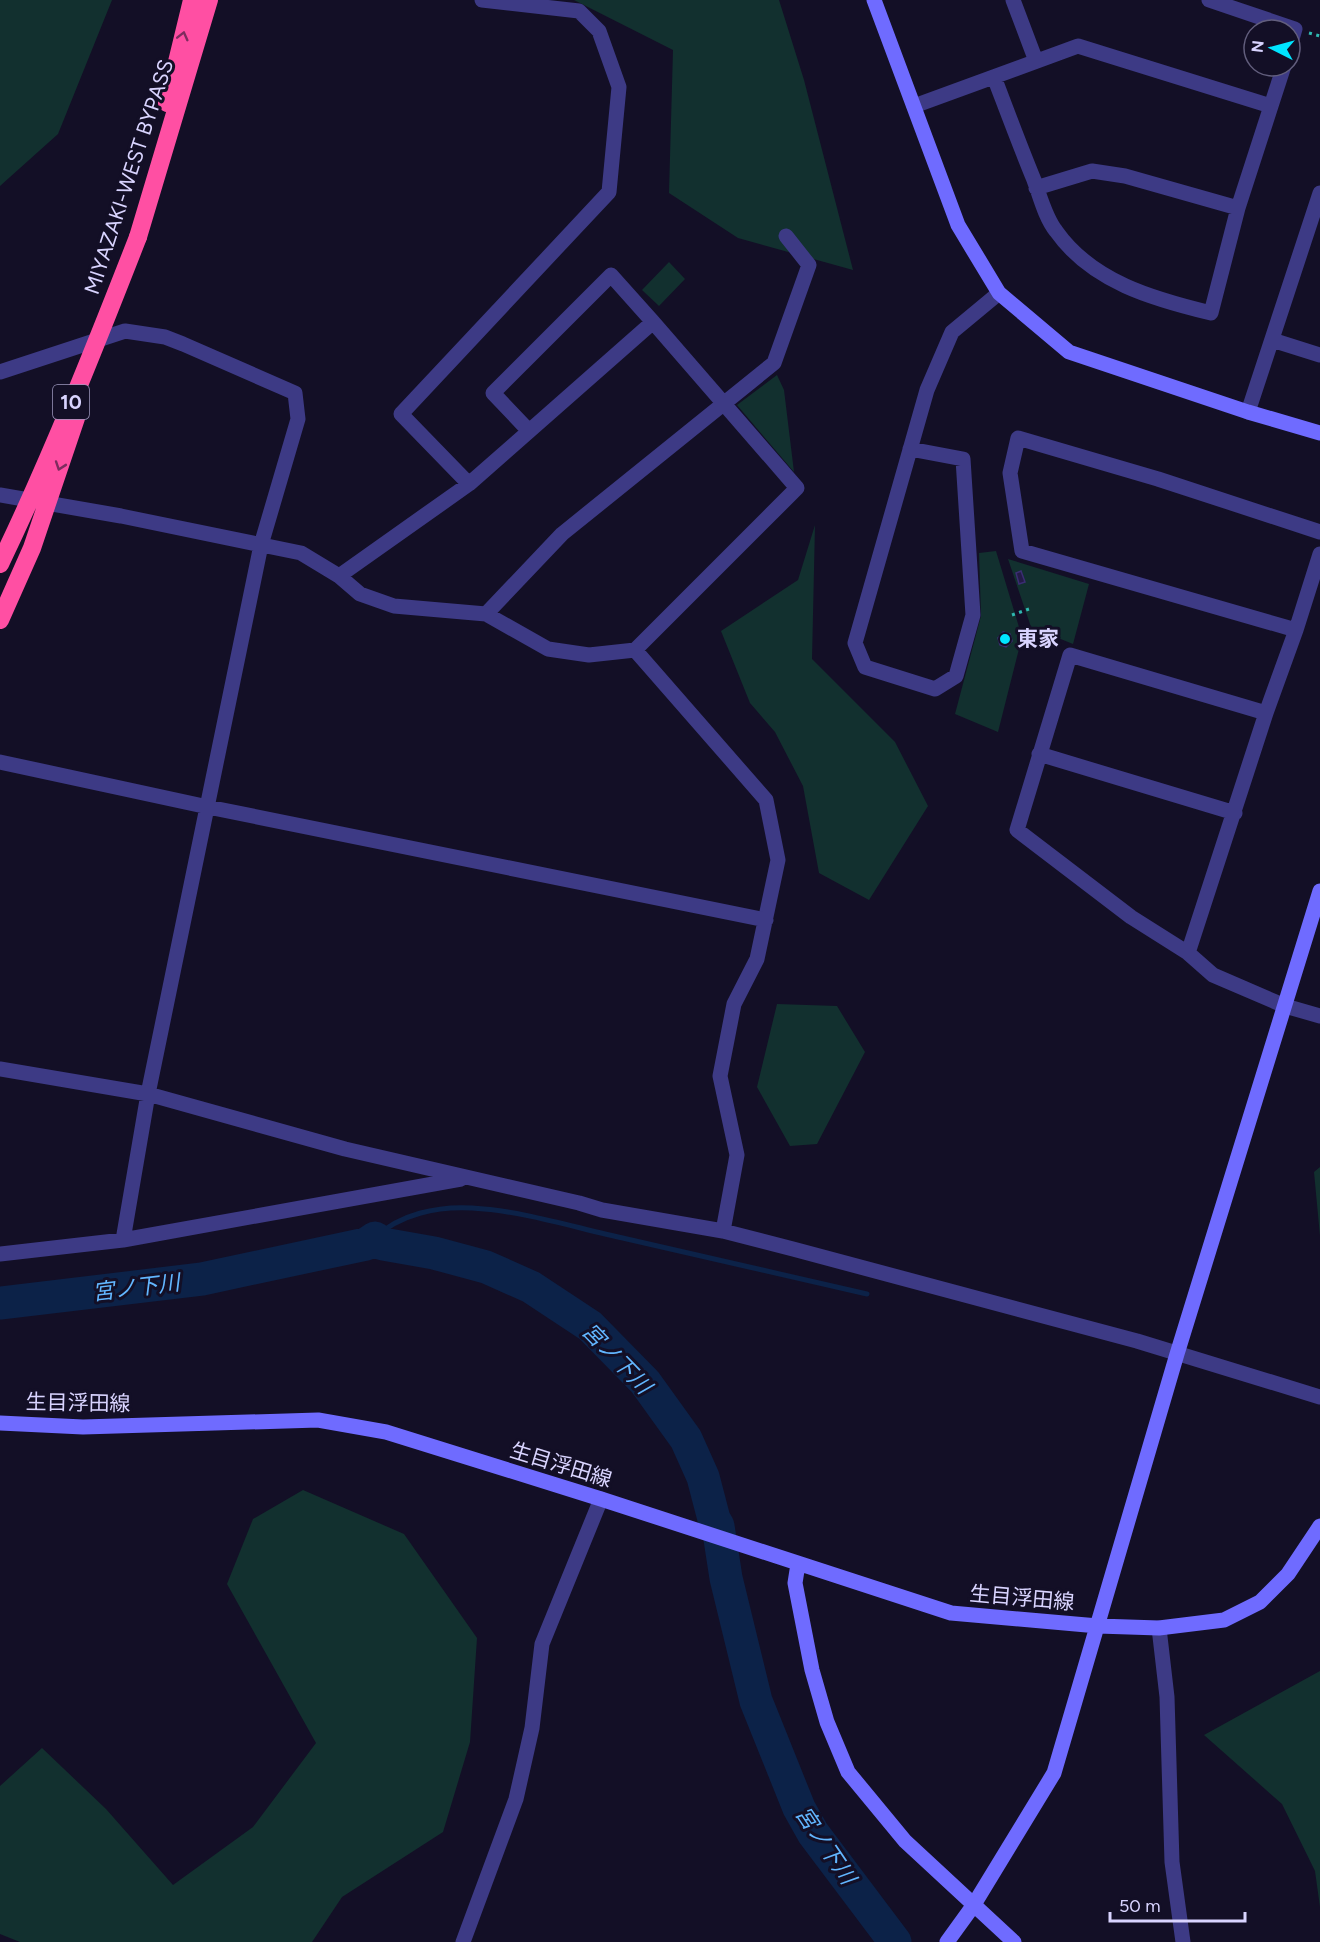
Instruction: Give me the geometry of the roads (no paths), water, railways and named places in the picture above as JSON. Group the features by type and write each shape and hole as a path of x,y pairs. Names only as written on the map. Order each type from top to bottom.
{"highway":[{"name":"MIYAZAKI-WEST BYPASS","path":"0,542 134,236 192,0"},
{"name":"MIYAZAKI-WEST BYPASS","path":"0,564 102,330 208,0"},
{"path":"0,620 32,548 83,398 102,330"}],"street":[{"path":"469,484 401,414 609,192 619,87 599,31 579,11 482,0"},
{"path":"874,0 958,225 999,293 1069,352 1248,412 1320,433"},
{"path":"1013,0 1036,61"},
{"path":"1209,0 1231,3 1268,18"},
{"path":"914,106 1078,46 1271,106"},
{"path":"994,77 1054,229 1072,251 1103,275 1158,300 1211,313 1238,208 1280,78"},
{"path":"1036,188 1092,171 1125,176 1238,208"},
{"path":"1248,412 1320,193"},
{"path":"486,614 562,534 774,363 809,265 786,236"},
{"path":"0,495 121,516 301,553 339,576 360,594 394,606 486,614 548,649 589,655 635,650 797,488 654,322 611,276 493,393 529,431"},
{"path":"910,449 963,459 974,615 956,676 935,689 865,668 855,643 910,449 927,390 952,332 999,293"},
{"path":"339,576 469,484 654,322"},
{"path":"0,372 125,331 165,337 295,393 298,419 261,545 148,1094 123,1240"},
{"path":"1272,340 1320,355"},
{"path":"1296,630 1022,551 1010,473 1018,438 1158,479 1320,532"},
{"path":"1188,953 1320,554"},
{"path":"635,650 766,800 778,860 757,959 734,1004 720,1076 737,1155 723,1231"},
{"path":"1266,713 1070,655 1017,830 1131,917 1188,953 1213,975 1285,1006 1320,1016"},
{"path":"1039,754 1235,813"},
{"path":"0,762 208,807 766,920"},
{"path":"947,1942 973,1906 1054,1773 1177,1354 1320,891"},
{"path":"0,1070 148,1094 345,1149 602,1210 723,1231 1137,1341 1320,1397"},
{"path":"0,1254 123,1240 470,1177"},
{"name":"生目浮田線","path":"0,1423 83,1427 318,1420 386,1432 951,1613 1098,1626 1159,1628 1224,1620 1260,1602 1288,1574 1320,1526"},
{"path":"463,1942 516,1799 532,1728 542,1644 601,1499"},
{"path":"798,1564 795,1583 812,1670 827,1722 848,1772 905,1841 1014,1942"},
{"path":"1159,1628 1167,1696 1172,1862 1183,1942"}],"waterway":[{"path":"375,1238 396,1223 420,1213 446,1208 492,1210 550,1220 867,1294"},
{"name":"宮ノ下川","path":"0,1303 202,1279 366,1244 375,1238 383,1244 434,1253 486,1267 531,1287 590,1326 645,1382 686,1439 703,1477 718,1526 726,1578 756,1701 799,1808 813,1833 895,1942"}],"place":[{"name":"東家","path":"1005,639"}]}
